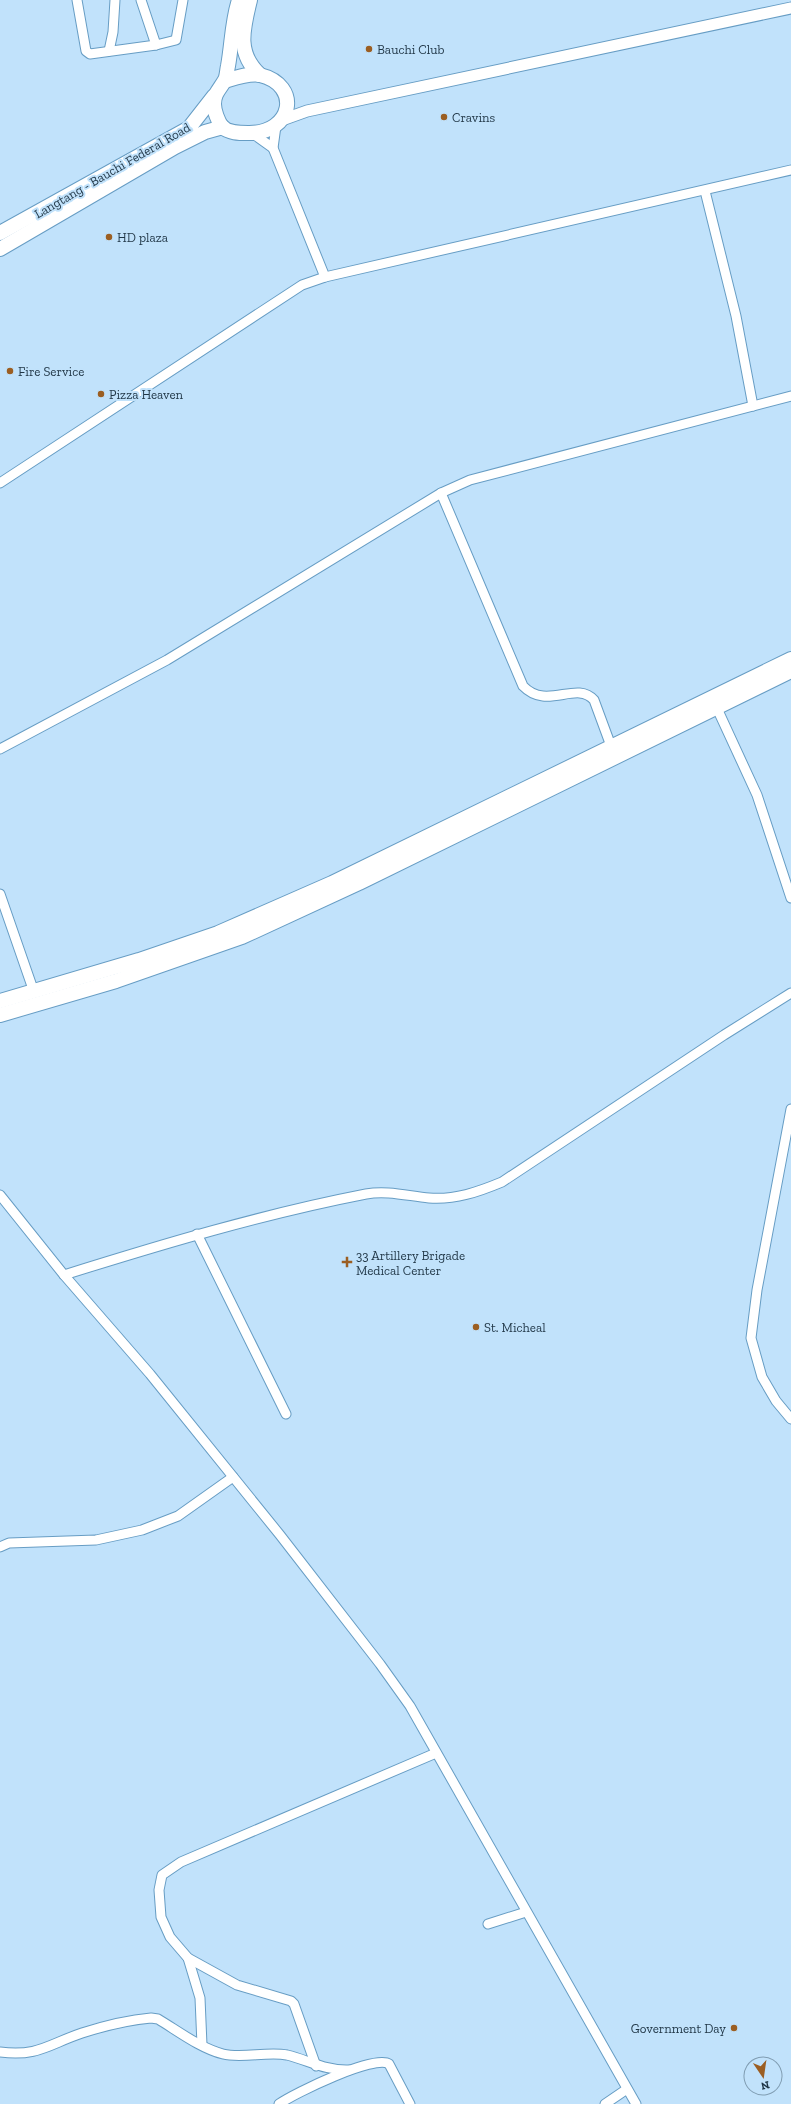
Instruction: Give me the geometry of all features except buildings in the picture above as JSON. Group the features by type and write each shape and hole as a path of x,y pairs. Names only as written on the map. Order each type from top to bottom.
{"main road":[{"name":"Langtang - Bauchi Federal Road","path":"0,233 189,128 224,81 239,0"},
{"path":"214,96 213,106 222,127 230,131 252,133 266,131 279,123 287,110 288,101 282,88 271,80 260,75 250,66 246,58 243,43 250,0"},
{"path":"224,81 242,76 260,75"},
{"name":"Langtang - Bauchi Federal Road","path":"0,249 175,147 205,132 222,127"},
{"path":"0,1015 36,998 218,933 335,888 566,774 715,703 791,659"},
{"path":"566,774 610,746 791,671"},
{"path":"0,1001 36,998"}],"street":[{"path":"77,0 86,51 90,54 109,50 156,45 176,40 183,0"},
{"path":"109,50 113,32 115,0"},
{"path":"141,0 156,45"},
{"path":"273,148 279,123 307,111 791,8"},
{"path":"288,101 307,111"},
{"path":"252,133 273,148 325,277"},
{"path":"0,483 302,285 325,277 705,191 791,170"},
{"path":"705,191 736,316 753,406"},
{"path":"0,749 167,660 441,493 470,480 791,396"},
{"path":"441,493 523,686 528,692 542,698 578,692 590,695 594,700 610,746"},
{"path":"715,703 757,795 791,898"},
{"path":"0,894 36,998"},
{"path":"64,1275 197,1234 368,1194 407,1194 429,1198 452,1198 476,1194 502,1182 724,1035 791,993"},
{"path":"791,1109 756,1290 751,1338 762,1377 776,1401 791,1419"},
{"path":"0,1195 64,1275 150,1374 233,1477 380,1664 410,1706 626,2089 636,2104"},
{"path":"197,1234 286,1414"},
{"path":"0,1547 9,1543 96,1540 142,1530 178,1516 233,1477"},
{"path":"316,2066 294,2004 291,2001 237,1986 188,1958 170,1937 161,1917 159,1883 162,1875 170,1869 436,1753"},
{"path":"488,1924 526,1912"},
{"path":"188,1958 200,1998 202,2045"},
{"path":"0,2052 17,2054 30,2053 43,2050 82,2034 151,2018 158,2019 202,2045 224,2055 284,2054 307,2060 316,2066 349,2070"},
{"path":"279,2104 349,2070 370,2063 385,2061 397,2076 410,2104"},
{"path":"605,2104 626,2089"}],"place":[{"name":"Bauchi Club","path":"369,49"},
{"name":"Cravins","path":"444,117"},
{"name":"HD plaza","path":"109,237"},
{"name":"Fire Service","path":"10,371"},
{"name":"Pizza Heaven","path":"101,394"},
{"name":"33 Artillery Brigade Medical Center","path":"347,1262"},
{"name":"St. Micheal","path":"476,1327"},
{"name":"Government Day","path":"734,2028"}]}
